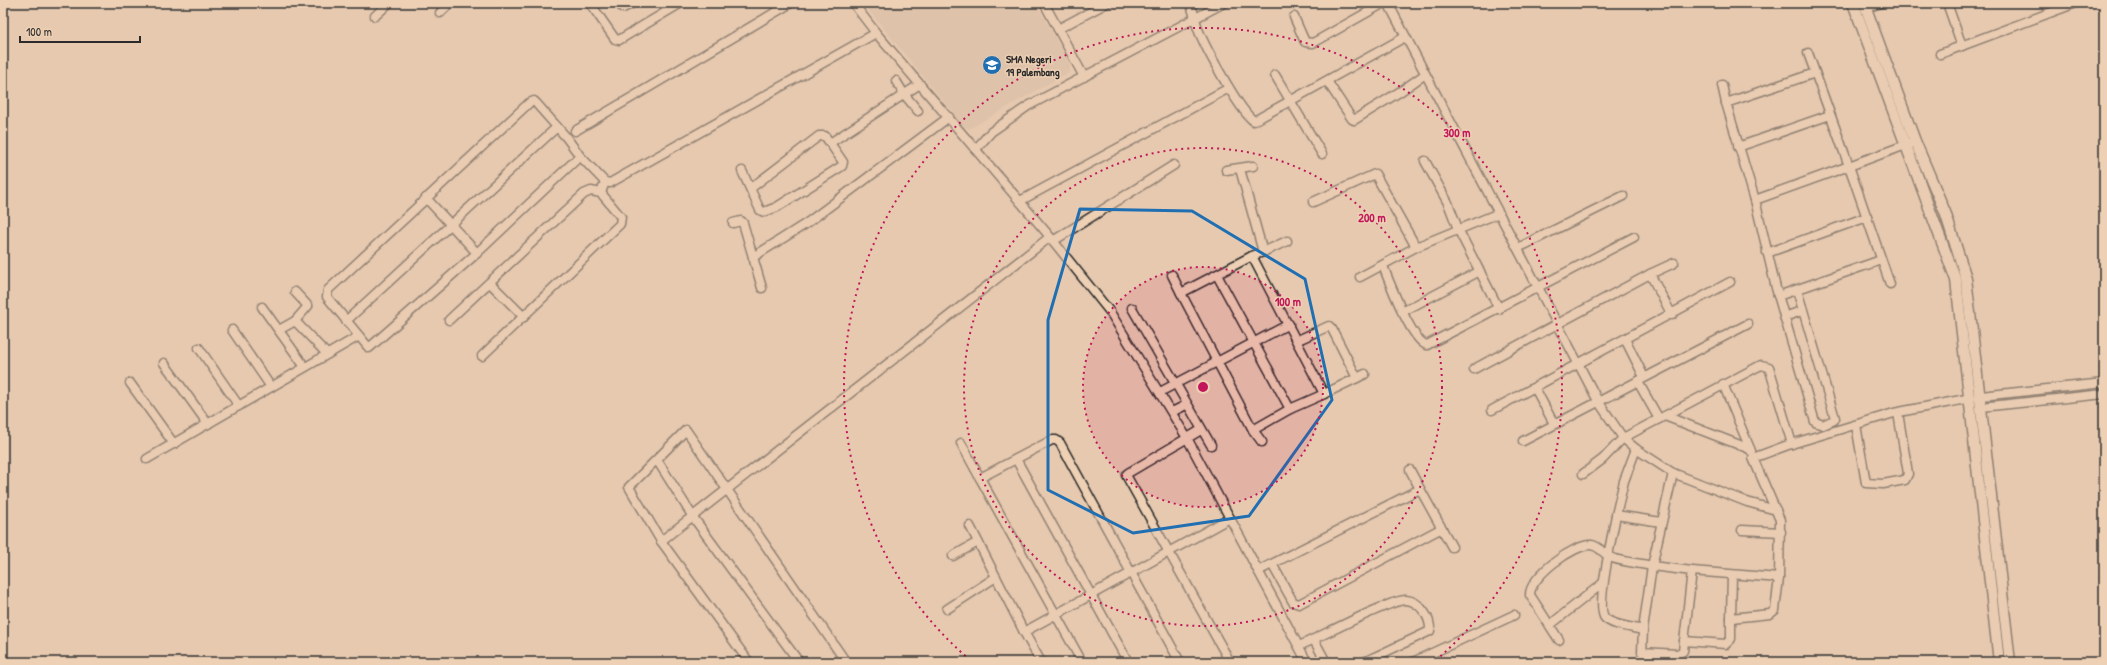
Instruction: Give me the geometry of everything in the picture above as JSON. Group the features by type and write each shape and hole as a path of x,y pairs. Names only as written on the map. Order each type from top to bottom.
{"street":[{"path":"440,13 450,3"},
{"path":"590,3 615,39 618,40 681,3"},
{"path":"618,3 623,8 633,3"},
{"path":"575,131 791,3"},
{"path":"853,3 876,33 1052,239 1110,312 1187,438 1307,662"},
{"path":"1044,3 1084,77"},
{"path":"1058,29 1107,3"},
{"path":"1190,3 1198,28 1229,88 1254,121 1405,37"},
{"path":"976,149 991,132 1013,116 1224,3"},
{"path":"1294,17 1305,42 1313,43 1384,3"},
{"path":"1388,3 1424,75 1540,287 1598,401 1623,438 1636,449 1673,473 1747,502 1776,510"},
{"path":"1853,3 1910,143"},
{"path":"1881,3 1865,5 1956,280 1976,397 2000,662"},
{"path":"1947,3 1962,46"},
{"path":"1940,54 2076,3"},
{"path":"375,16 386,4"},
{"path":"580,156 477,253 369,348 327,297 328,290 426,198 532,102 536,103 580,156 605,182 610,183 876,33"},
{"path":"1808,53 1890,284"},
{"path":"1726,103 1815,73"},
{"path":"1275,75 1322,154"},
{"path":"1327,81 1354,120 1424,75"},
{"path":"896,81 904,94 918,111"},
{"path":"830,143 920,84"},
{"path":"1722,85 1738,147 1755,200 1778,296 1815,422 1823,425 1834,420 1835,418 1797,290"},
{"path":"1020,201 1229,88"},
{"path":"1738,147 1830,115"},
{"path":"753,257 807,222 949,117"},
{"path":"346,321 557,127"},
{"path":"742,170 762,212 777,207 842,166 843,162 825,136 819,136 751,188"},
{"path":"1755,200 1910,143"},
{"path":"1424,161 1448,203 1458,229 1499,308"},
{"path":"661,541 1052,239 1174,165"},
{"path":"1226,170 1253,166"},
{"path":"1240,169 1263,252"},
{"path":"1313,202 1375,174 1416,247"},
{"path":"601,193 605,182"},
{"path":"449,320 584,194 591,191 601,193 620,217 620,224 482,356"},
{"path":"1518,248 1624,196"},
{"path":"426,198 477,253"},
{"path":"1360,277 1416,247 1458,229 1499,214"},
{"path":"1767,252 1867,217"},
{"path":"733,223 741,221 743,223 762,288"},
{"path":"1383,266 1402,312 1421,343 1427,345 1634,237"},
{"path":"1181,293 1252,256 1287,241"},
{"path":"1252,256 1298,340 1324,394"},
{"path":"1778,296 1881,260"},
{"path":"1474,369 1650,274 1674,263"},
{"path":"1402,312 1480,271"},
{"path":"1650,274 1672,315"},
{"path":"1172,275 1253,430 1262,442"},
{"path":"1217,275 1290,409"},
{"path":"1492,410 1672,315 1730,282"},
{"path":"490,283 524,317"},
{"path":"279,330 295,321 308,306 295,292"},
{"path":"262,307 306,367"},
{"path":"1132,308 1176,384 1186,405 1211,445"},
{"path":"1784,317 1802,311"},
{"path":"295,321 327,354"},
{"path":"1160,392 1289,324"},
{"path":"1524,441 1748,324"},
{"path":"1298,340 1329,326 1332,329 1357,378"},
{"path":"232,330 271,387"},
{"path":"147,459 359,336"},
{"path":"1626,339 1641,380 1662,418 1750,449"},
{"path":"199,348 239,406"},
{"path":"164,363 208,424"},
{"path":"1583,474 1603,459 1623,438 1761,365 1769,367 1792,444"},
{"path":"1253,430 1290,409 1365,374"},
{"path":"130,383 174,444"},
{"path":"1754,458 1792,444 1898,413 1976,397 2104,383"},
{"path":"1723,384 1780,520 1781,532 1779,578 1773,613 1731,618"},
{"path":"1535,388 1554,424"},
{"path":"1976,408 2104,394"},
{"path":"1172,412 1186,405"},
{"path":"1976,408 2010,662"},
{"path":"1856,425 1866,483 1884,484 1905,480 1908,474 1898,413"},
{"path":"750,662 661,541 629,487 686,430 843,661"},
{"path":"1201,430 1128,472 1126,475 1230,662"},
{"path":"980,478 1052,440 1056,440 1060,443 1180,662"},
{"path":"961,443 1057,614 1082,662"},
{"path":"1636,449 1624,481 1616,515 1610,556 1603,583 1601,608 1604,617 1609,621 1643,630"},
{"path":"1016,459 1128,662"},
{"path":"657,460 693,517 799,662"},
{"path":"1410,470 1452,547"},
{"path":"1673,473 1652,566 1643,630 1641,650 1643,653 1678,654 1683,651 1692,571"},
{"path":"1258,571 1420,488"},
{"path":"1616,515 1662,522"},
{"path":"1024,632 1230,518"},
{"path":"970,526 1041,662"},
{"path":"1272,564 1293,602 1299,604 1442,528"},
{"path":"1742,530 1781,532"},
{"path":"953,556 978,542"},
{"path":"1560,640 1530,595 1531,587 1544,571 1574,549 1582,546 1592,545 1601,549 1610,556 1652,566 1732,575 1779,578"},
{"path":"1684,641 1726,644 1731,639 1732,575"},
{"path":"947,609 996,577"},
{"path":"1550,625 1603,583"},
{"path":"1299,646 1386,606 1405,600 1418,604 1428,620 1430,631 1364,662"},
{"path":"1413,662 1514,615"},
{"path":"1314,640 1326,662"}],"highlighted area":[{"path":"1080,209 1192,211 1305,279 1332,400 1249,516 1133,533 1048,490 1048,320"}],"shaded area":[{"name":"SMA Negeri 19 Palembang","path":"863,3 1036,3 1070,64 1070,70 1069,72 969,129 964,127"}],"place":[{"name":"SMA Negeri 19 Palembang","path":"992,65"}]}
